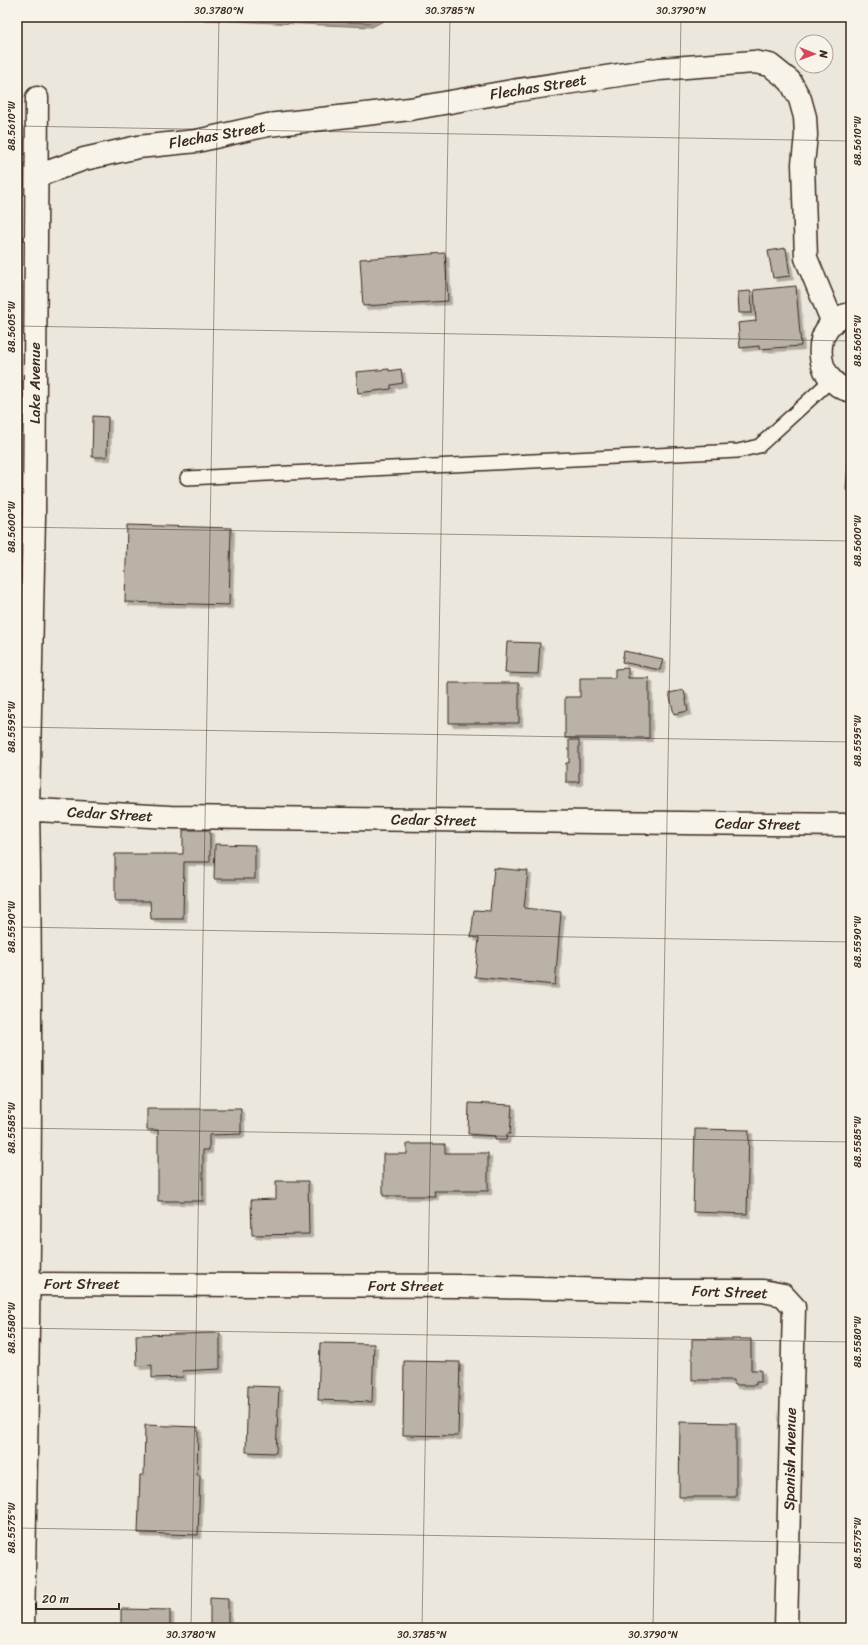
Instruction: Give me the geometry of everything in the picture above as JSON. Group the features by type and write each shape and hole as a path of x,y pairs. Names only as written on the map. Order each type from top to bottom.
{"street":[{"name":"Flechas Street","path":"37,176 84,159 131,148 198,141 268,125 410,109 512,91 659,69 754,62 770,65 790,81 800,98 805,118 806,136 803,164 806,258 842,318 824,336 820,351 822,366 831,380"},
{"name":"Lake Avenue","path":"23,1628 29,1284 30,926 23,809 34,516 38,98"},
{"path":"831,380 844,389 851,391"},
{"name":"Cedar Street","path":"23,809 170,817 851,825"},
{"name":"Fort Street","path":"29,1284 460,1286 651,1291 763,1291 783,1295"},
{"name":"Spanish Avenue","path":"783,1295 794,1307 786,1628"}],"lane":[{"path":"186,478 738,451 759,446 831,380"}],"water":[{"path":"132,17 391,17 372,27"}],"building":[{"path":"786,248 790,276 773,278 768,251"},
{"path":"445,253 448,301 363,306 360,259"},
{"path":"796,286 801,346 759,349 759,346 740,348 738,323 756,321 754,290"},
{"path":"751,291 752,313 739,313 738,292"},
{"path":"389,369 389,371 401,369 403,383 391,385 391,389 358,393 356,372"},
{"path":"93,416 108,417 107,457 92,457"},
{"path":"851,423 851,491 846,490"},
{"path":"127,525 231,528 229,605 125,602"},
{"path":"507,642 540,643 538,674 505,673"},
{"path":"624,651 663,659 660,670 622,662"},
{"path":"628,668 628,678 649,678 649,738 565,738 565,697 580,697 580,678 615,678 615,669"},
{"path":"449,683 519,683 519,723 449,723"},
{"path":"684,690 688,711 674,714 669,693"},
{"path":"569,740 579,740 579,782 566,782 566,763 569,763"},
{"path":"183,830 210,830 210,862 184,862 183,919 151,919 150,901 115,901 115,854 183,854"},
{"path":"215,844 255,845 255,879 214,879"},
{"path":"494,868 528,871 524,908 561,912 555,985 475,977 479,938 471,937 474,910 490,911"},
{"path":"469,1103 512,1105 510,1134 507,1134 506,1140 495,1140 495,1136 468,1134"},
{"path":"147,1109 241,1109 241,1134 209,1135 209,1150 203,1150 203,1201 158,1201 158,1130 147,1130"},
{"path":"695,1129 749,1130 747,1214 693,1212"},
{"path":"407,1144 445,1144 445,1153 488,1153 488,1191 434,1191 435,1196 383,1196 383,1154 407,1154"},
{"path":"276,1181 308,1181 309,1234 252,1235 251,1200 276,1199"},
{"path":"220,1333 220,1369 182,1371 183,1377 152,1378 152,1365 137,1366 136,1335"},
{"path":"692,1339 751,1339 751,1370 761,1370 761,1382 756,1382 756,1385 734,1385 734,1380 692,1380"},
{"path":"320,1343 374,1344 372,1402 318,1400"},
{"path":"404,1361 460,1362 458,1436 403,1435"},
{"path":"248,1386 279,1387 276,1453 246,1452"},
{"path":"680,1422 736,1423 736,1497 679,1497"},
{"path":"145,1425 198,1427 197,1475 200,1475 198,1535 138,1533 140,1475 144,1475"},
{"path":"210,1597 228,1598 228,1625 210,1625"},
{"path":"121,1609 170,1610 170,1628 121,1628"}]}
